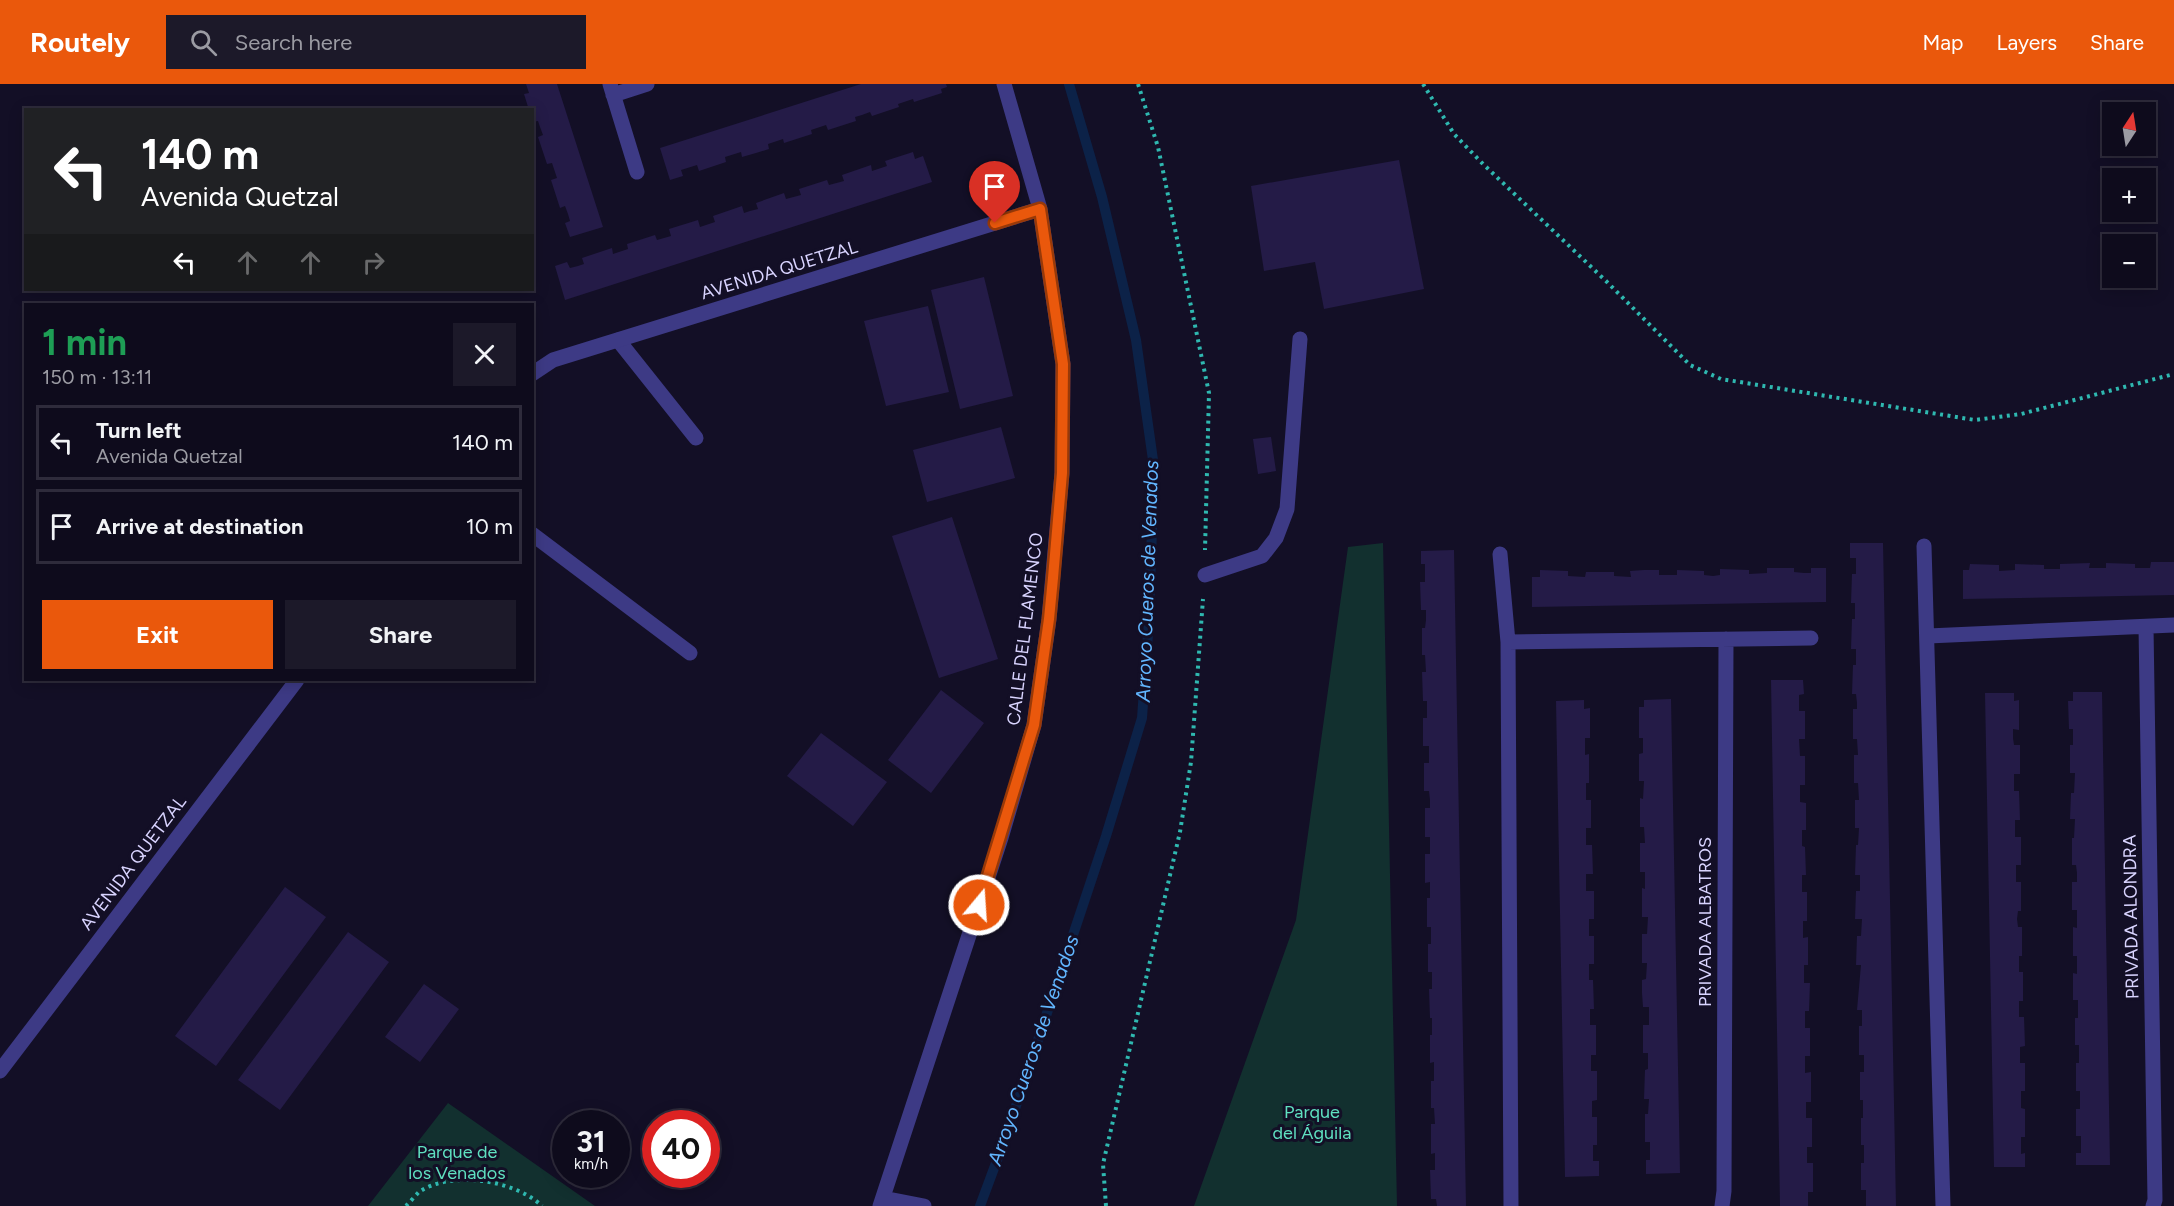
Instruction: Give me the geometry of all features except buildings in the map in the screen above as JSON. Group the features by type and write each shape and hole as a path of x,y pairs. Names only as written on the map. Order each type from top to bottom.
{"street":[{"path":"637,172 611,90 647,84"},
{"name":"CALLE DEL FLAMENCO","path":"881,1202 1001,838 1034,725 1049,619 1062,452 1063,364 1040,209 1004,84"},
{"name":"AVENIDA QUETZAL","path":"534,373 553,360 1040,209"},
{"path":"1205,575 1262,556 1276,538 1287,509 1300,339"},
{"path":"618,340 696,438"},
{"path":"534,536 690,653"},
{"path":"1924,546 1942,1206"},
{"path":"1500,554 1508,642 1511,1206"},
{"path":"1928,636 2174,625"},
{"name":"PRIVADA ALONDRA","path":"2146,627 2155,1200 2153,1206"},
{"path":"1508,642 1811,638"},
{"name":"PRIVADA ALBATROS","path":"1722,1206 1724,1180 1725,639"},
{"name":"AVENIDA QUETZAL","path":"0,1071 296,681"},
{"path":"881,1202 924,1206"}],"path":[{"path":"1106,1206 1103,1164 1180,832 1186,797 1191,762 1205,575 1209,393 1158,147 1138,84"},
{"path":"1423,84 1454,134 1483,164 1690,365 1721,379 1975,420 2021,414 2174,374"},
{"path":"406,1206 419,1192 445,1181 474,1180 507,1187 543,1206"}],"green space":[{"name":"Parque del Águila","path":"1383,543 1397,1206 1194,1206 1296,920 1348,547"},
{"name":"Parque de los Venados","path":"448,1103 552,1176 552,1188 569,1188 595,1206 368,1206"}],"waterway":[{"name":"Arroyo Cueros de Venados","path":"980,1206 1006,1136 1106,836 1142,718 1149,620 1154,467 1136,340 1102,197 1069,84"}],"route":[{"path":"979,905 1034,725 1049,619 1062,473 1063,364 1040,209 995,223"}]}
